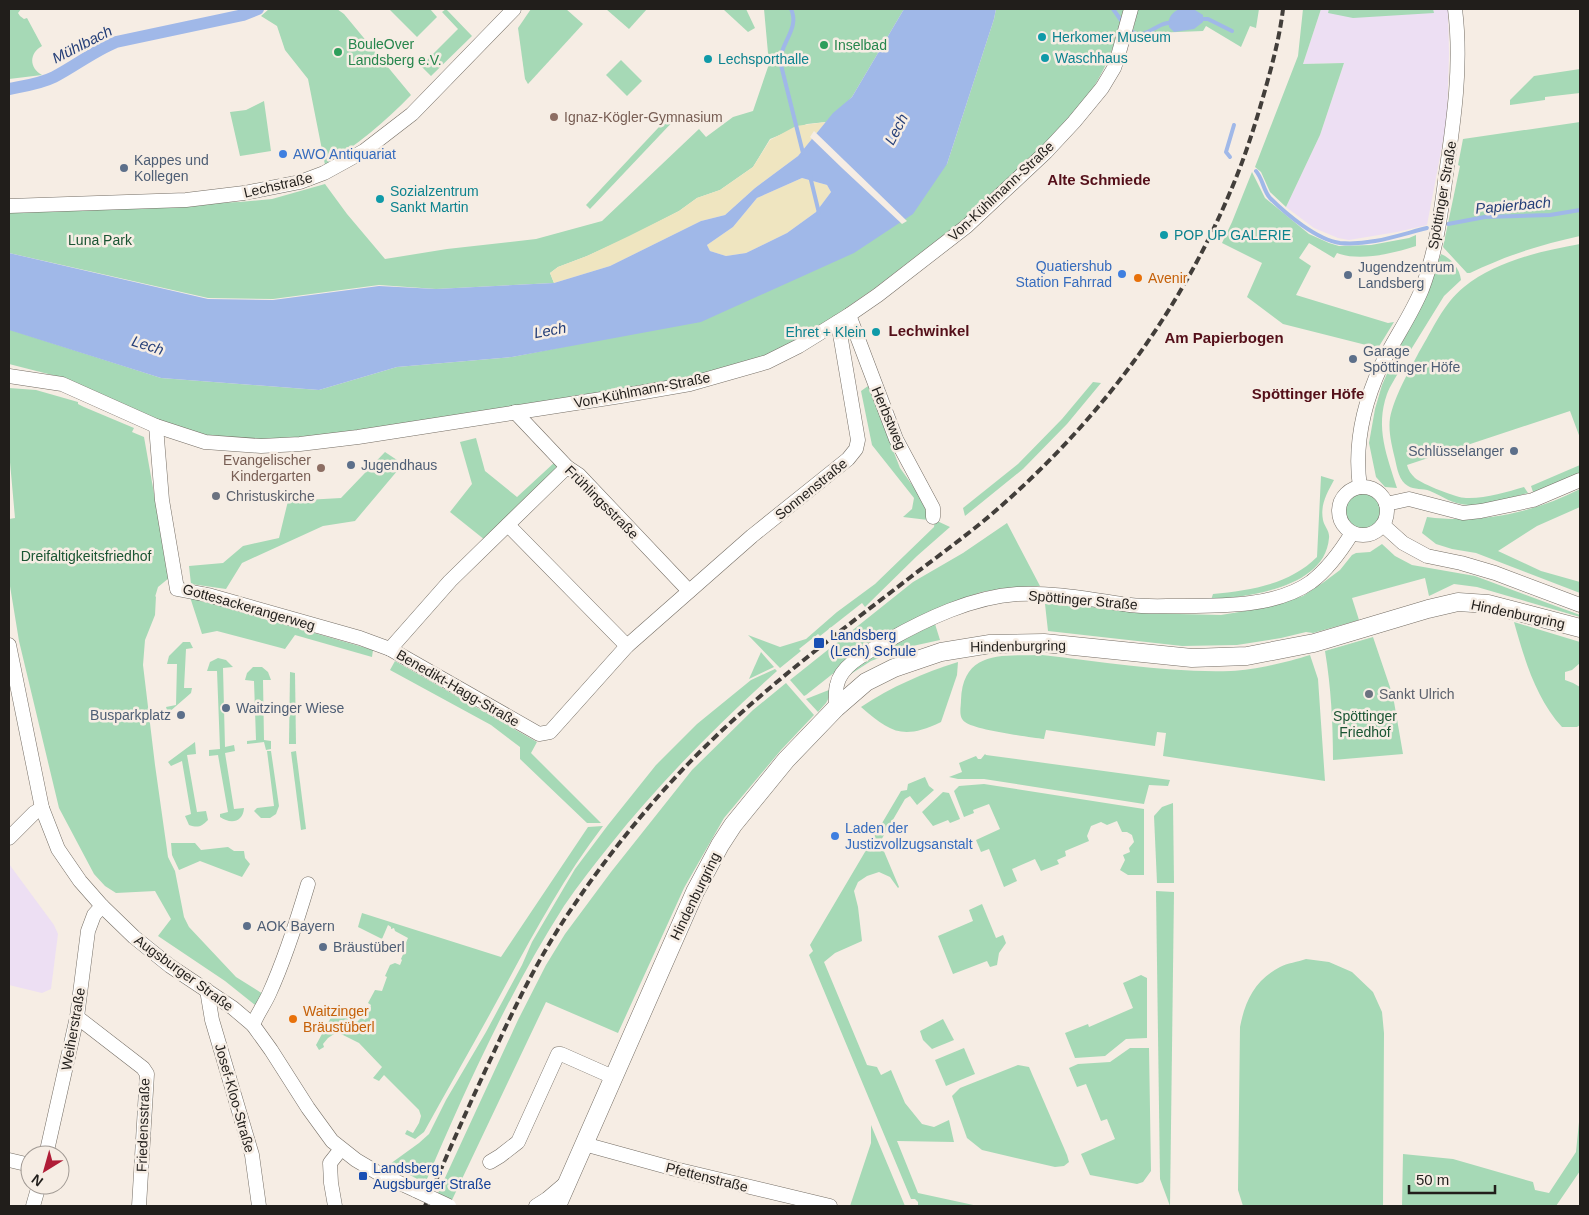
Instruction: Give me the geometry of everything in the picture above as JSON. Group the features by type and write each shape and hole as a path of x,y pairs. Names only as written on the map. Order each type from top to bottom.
{"main road":[{"name":"Hindenburgring","path":"557,1206 694,892 720,844 738,818 786,760 836,708 866,682 894,668 941,652 982,645 1044,644 1142,655 1232,658 1283,650 1458,602 1488,604 1580,628"}],"street":[{"name":"Lechstraße","path":"9,206 186,200 244,194 300,182 324,173 364,151 412,114 514,9"},
{"name":"Von-Kühlmann-Straße","path":"9,376 62,384 156,426 206,442 261,446 300,444 443,425 690,384 767,362 799,346 844,319 967,226 1051,147 1102,88 1114,68 1131,9"},
{"name":"Spöttinger Straße","path":"1360,487 1358,474 1359,446 1367,404 1381,367 1412,311 1422,288 1439,226 1452,137 1457,83 1458,33 1455,9"},
{"name":"Herbstweg","path":"844,319 896,438 933,508 933,517"},
{"name":"Sonnenstraße","path":"689,591 752,536 848,459 856,449 858,440 844,319"},
{"name":"Frühlingsstraße","path":"515,412 568,467 579,475 689,591"},
{"name":"Gottesackerangerweg","path":"156,426 162,500 177,589 208,595 390,648"},
{"name":"Benedikt-Hagg-Straße","path":"568,467 450,581 390,648 518,723 539,734 546,734 550,732 627,646 689,591"},
{"path":"1386,504 1409,499 1463,513 1481,511 1534,500 1580,480"},
{"path":"1360,487 1376,491 1386,504 1387,515 1383,525 1369,535 1352,533 1343,525 1340,519 1339,507 1341,501 1349,491 1360,487"},
{"path":"508,525 627,646"},
{"path":"1383,525 1403,543 1426,556 1495,572 1580,605"},
{"name":"Spöttinger Straße","path":"836,708 837,685 843,672 855,662 899,634 981,600 1017,594 1080,598 1132,605 1223,607 1253,602 1279,596 1311,582 1336,557 1352,533"},
{"name":"Augsburger Straße","path":"9,645 42,808 58,849 80,881 134,938 154,954 233,1008 253,1025 316,1121 341,1149 378,1173 449,1206"},
{"path":"9,838 34,812 42,808"},
{"path":"253,1025 276,978 308,884"},
{"name":"Weiherstraße","path":"48,1145 77,1017 88,931 94,915 102,906"},
{"name":"Josef-Kloo-Straße","path":"207,990 212,1020 252,1155 259,1206"},
{"name":"Friedensstraße","path":"77,1017 143,1068 147,1074 139,1206"},
{"path":"490,1162 518,1142 558,1054 613,1077"},
{"name":"Pfettenstraße","path":"584,1144 675,1169 830,1206"},
{"path":"335,1206 330,1164 341,1149"},
{"path":"536,1206 569,1180"}],"shaded area":[{"path":"1321,9 1448,9 1447,120 1427,225 1349,240 1338,238 1314,228 1286,207 1320,135 1344,63 1303,64"},
{"path":"9,864 54,925 58,934 51,989 42,993 9,985"}],"green space":[{"path":"9,9 21,9 18,13 24,19 27,18 42,46 35,52 32,60 35,68 42,75 9,79"},
{"path":"269,9 337,9 344,14 411,95 370,133 325,165 308,79 285,50 277,26 261,16"},
{"path":"389,9 430,9 437,17 417,37"},
{"path":"446,9 472,36 431,76 421,66 458,29 442,12"},
{"path":"531,9 566,9 583,24 528,84 525,79 518,28"},
{"path":"606,9 647,9 629,29"},
{"path":"723,9 746,9 755,28 748,32"},
{"name":"Luna Park","path":"764,9 904,9 852,97 826,122 807,124 770,139 753,167 720,190 697,198 679,211 629,237 558,267 550,273 554,283 436,289 379,285 273,299 208,298 9,253 9,211 239,202 272,199 325,184 347,214 385,259 447,249 536,239 602,221 699,129 706,137 733,117 753,111 769,64"},
{"path":"996,9 1124,9 1110,55 1104,68 1089,95 1069,121 962,221 849,306 814,330 766,356 721,368 684,382 442,421 264,442 186,433 64,378 9,364 9,330 11,330 161,378 319,390 397,367 512,357 603,339 947,164"},
{"path":"1138,9 1259,9 1256,28 1250,26 1241,47 1206,26 1203,31 1152,33 1142,39 1131,38"},
{"path":"1303,9 1321,9 1303,64 1344,63 1320,135 1286,207 1270,192 1261,172 1255,167 1298,56"},
{"path":"1329,9 1433,9 1434,13 1353,18 1328,13"},
{"path":"621,60 642,81 627,96 606,75"},
{"path":"1580,69 1580,93 1545,97 1545,100 1510,105 1510,100 1534,76"},
{"path":"264,101 271,151 240,156 230,112 246,110"},
{"path":"673,112 678,116 590,209 586,205"},
{"path":"1580,122 1580,236 1524,251 1467,273 1443,247 1460,166 1458,165 1463,139"},
{"path":"1252,172 1265,198 1309,234 1329,243 1339,246 1371,245 1416,235 1416,246 1387,254 1356,257 1337,253 1334,258 1309,243 1299,258 1311,266 1296,295 1388,323 1394,322 1378,348 1283,324 1247,297 1262,263 1222,243"},
{"name":"Schlüsselanger","path":"1580,244 1580,438 1570,411 1407,465 1411,473 1419,481 1455,496 1473,498 1524,487 1528,493 1506,499 1475,505 1462,504 1453,502 1430,491 1413,488 1405,484 1400,478 1398,470 1391,438 1390,418 1406,376 1444,309 1464,287 1490,270 1519,258"},
{"path":"1441,254 1454,264 1461,280 1444,296 1407,356 1397,352 1423,303"},
{"path":"1393,360 1400,366 1400,370 1387,394 1382,419 1382,430 1386,453 1397,488 1385,487 1376,477 1369,443 1375,409 1382,385"},
{"path":"1093,382 1101,383 1067,424 1023,469 965,516 963,508 1018,464 1062,419"},
{"path":"868,386 900,468 923,500 928,520 903,517 912,509 914,498 872,445 861,391"},
{"name":"Dreifaltigkeitsfriedhof","path":"9,388 36,390 78,402 78,404 84,407 134,428 132,432 144,437 169,578 158,587 155,597 155,615 145,640 143,665 168,857 175,871 184,917 189,927 236,977 263,994 255,1005 225,981 158,936 171,919 155,891 116,893 105,886 94,874 59,808 19,641 9,580 9,519 15,518 9,451"},
{"path":"476,438 485,471 517,497 555,462 561,467 485,540 450,512 472,484 460,442"},
{"path":"385,452 403,464 355,521 323,526 242,563 226,589 191,584 189,566 223,563 243,546 279,538 288,501 341,498"},
{"name":"Schlüsselanger","path":"1580,465 1580,473 1533,492 1531,486"},
{"path":"1321,476 1334,480 1322,509 1323,520 1329,533 1329,538 1324,555 1314,568 1300,579 1264,592 1211,600 1213,594 1255,588 1282,580 1294,574 1317,557"},
{"path":"1580,489 1580,507 1537,526 1498,551 1541,571 1580,582 1580,593 1476,553 1436,544 1422,533 1427,517 1467,519 1506,515 1544,504"},
{"path":"1363,493 1375,499 1381,511 1375,523 1363,529 1351,523 1345,511 1351,499"},
{"path":"935,520 950,527 865,607 862,603 820,636 818,634 780,668 748,635 780,647 806,639 837,612 875,584 934,527"},
{"path":"1007,523 1040,586 981,592 933,610 840,668 804,696 790,680 913,582 963,553"},
{"path":"1382,544 1395,556 1412,565 1475,576 1580,615 1580,617 1477,587 1454,584 1429,596 1425,578 1352,598 1359,620 1313,633 1306,632 1237,645 1182,646 1048,631 1045,604 1068,604 1138,613 1221,615 1282,603 1303,596 1324,582 1340,570 1352,555 1370,552"},
{"path":"190,597 373,650 372,657 295,635 285,649 217,631 202,634"},
{"path":"1514,622 1580,642 1580,663 1572,670 1565,672 1565,680 1580,687 1580,725 1577,727 1562,727 1545,704 1532,678"},
{"path":"935,624 940,640 908,647 871,661 840,681 876,653"},
{"name":"Spöttinger Friedhof","path":"1373,637 1393,696 1403,754 1333,760 1333,732 1325,651"},
{"path":"183,642 190,642 193,648 186,649 184,688 192,688 191,693 168,713 166,707 176,705 177,664 167,664 169,656"},
{"path":"761,652 774,667 749,679"},
{"path":"1042,655 1136,666 1231,671 1281,663 1310,655 1318,679 1325,781 1163,756 1166,733 1157,732 1155,746 1046,730 1044,739 979,728 963,720 960,709 963,683 969,672 977,664 1000,656"},
{"path":"218,658 226,660 233,667 223,668 225,747 234,745 235,751 225,753 234,809 244,808 241,817 235,821 228,821 220,817 220,814 228,812 218,755 209,756 209,750 220,749 217,671 207,671 210,662"},
{"path":"395,661 537,742 531,753 601,823 587,823 520,759 520,747 491,725 390,670"},
{"path":"958,662 957,675 941,722 917,731 898,731 881,723 861,707 908,681"},
{"path":"253,667 262,667 268,672 271,680 263,680 264,740 271,741 271,749 266,750 264,742 247,744 247,741 256,740 254,681 245,680 247,673"},
{"path":"775,669 777,671 711,733 669,776 598,860 564,906 524,973 488,1043 424,1186 419,1180 390,1164 429,1134 522,965 532,942 575,869 608,825 656,765 697,724 751,680"},
{"path":"290,672 295,673 296,744 289,744"},
{"path":"786,683 814,715 781,750 724,818 684,888 618,1033 546,1002 452,1200 438,1193 518,1020 546,965 565,934 611,872 692,770 753,710"},
{"path":"834,688 826,703 818,712 806,699"},
{"path":"195,742 196,754 187,755 197,812 206,811 208,820 197,827 189,825 185,816 191,814 182,761 171,766 168,762"},
{"path":"267,751 271,751 279,806 276,814 270,818 261,818 254,811 257,808 274,806"},
{"path":"296,751 306,829 301,830 291,752"},
{"path":"985,754 1170,780 1168,786 1149,785 1144,804 984,779 949,777 962,772 959,763 976,756 978,759 981,759"},
{"path":"925,777 929,786 934,790 917,805 910,796 905,799 880,842 899,887 890,877 879,872 867,876 858,882 854,891 862,941 835,953 824,962 867,1065 877,1067 881,1075 891,1070 905,1103 922,1124 934,1127 949,1120 954,1142 897,1141 918,1193 978,1206 922,1206 918,1205 915,1199 911,1199 809,955 813,951 810,945 901,791 907,790 908,784"},
{"path":"984,784 1144,809 1144,875 1128,875 1120,870 1125,860 1123,855 1130,852 1129,848 1134,842 1132,835 1122,832 1117,821 1107,825 1101,822 1091,826 1087,836 1089,841 1065,851 1066,856 1057,860 1059,864 1041,871 1035,859 1012,869 1017,881 1004,887 989,849 981,852 976,840 1000,829 989,804 973,810 974,813 964,817 954,791 959,786"},
{"path":"943,792 949,793 960,819 950,823 948,820 933,826 922,812"},
{"path":"1173,803 1174,883 1157,883 1154,816 1162,807"},
{"path":"603,826 571,871 543,917 424,1132 415,1139 405,1134 407,1130 413,1133 419,1123 421,1116 419,1110 384,1075 379,1081 373,1078 382,1067 359,1043 337,1032 328,1038 323,1044 324,1047 319,1050 316,1045 335,1010 357,1022 361,1018 365,1020 371,1005 368,1003 375,990 382,991 387,977 385,976 390,965 395,963 400,965 402,960 405,950 403,949 408,938 395,931 394,928 391,929 388,925 382,939 358,927 362,913 501,957 588,827"},
{"path":"171,843 195,843 201,850 228,847 234,851 244,851 245,858 250,864 242,877 200,861 179,870 172,855"},
{"path":"1156,891 1174,892 1170,1206 1160,1179"},
{"path":"982,904 996,938 1003,935 1006,943 999,953 997,965 990,967 987,961 953,974 938,936 973,921 969,910"},
{"path":"1306,959 1329,962 1352,972 1373,992 1382,1012 1384,1033 1383,1206 1243,1206 1238,1190 1240,1027 1242,1017 1252,992 1264,978 1283,966"},
{"path":"1141,975 1147,978 1147,1038 1126,1039 1105,1056 1075,1058 1065,1033 1088,1024 1089,1027 1133,1008 1123,983"},
{"path":"943,1019 954,1040 932,1049 923,1040 920,1031"},
{"path":"964,1048 975,1074 946,1086 935,1060"},
{"path":"1130,1048 1149,1048 1151,1171 1143,1182 1137,1184 1090,1175 1081,1154 1115,1139 1107,1119 1101,1121 1086,1084 1077,1087 1069,1068 1078,1064 1110,1062"},
{"path":"1018,1065 1029,1067 1067,1155 1069,1162 1064,1166 1055,1167 982,1150 967,1138 952,1096 960,1088"},
{"path":"1580,1112 1580,1171 1556,1206 1402,1206 1403,1154 1453,1159 1533,1182 1535,1190 1549,1193 1576,1152"},
{"path":"871,1125 905,1206 850,1206 871,1143"}],"sand":[{"path":"826,122 798,156 755,188 725,215 701,221 610,266 554,283 550,273 558,267 587,256 629,236 679,211 697,198 720,190 753,167 770,140 796,126"},
{"path":"802,178 827,185 831,192 816,212 787,233 746,253 726,256 710,251 707,245 733,227 757,198"}],"water":[{"name":"Lech","path":"904,9 996,9 947,164 913,214 854,253 701,322 512,357 397,367 319,390 161,378 9,330 9,253 208,299 273,300 379,286 436,289 554,283 610,266 701,221 725,215 755,188 798,156 833,113 852,97","holes":["802,178 827,185 831,192 816,212 787,233 746,253 726,256 710,251 707,245 733,227 757,198"]},
{"path":"1180,9 1195,10 1203,15 1203,22 1194,29 1174,32 1169,27 1169,18"}],"pier":[{"path":"814,131 907,221 902,224 842,168 810,137"}],"waterway":[{"name":"Mühlbach","path":"9,89 49,79 116,42 243,15 258,9"},
{"path":"791,9 793,16 792,29 783,48 780,61 803,153"},
{"name":"Papierbach","path":"1113,9 1123,23"},
{"name":"Papierbach","path":"1200,19 1208,19 1232,31"},
{"name":"Papierbach","path":"1130,30 1141,34 1162,24 1173,22"},
{"name":"Papierbach","path":"1230,157 1226,152 1234,125"},
{"name":"Papierbach","path":"1256,171 1270,198 1302,225 1331,241 1351,244 1362,243 1427,228"},
{"path":"810,176 819,213"},
{"name":"Papierbach","path":"1448,224 1485,217 1550,215 1580,210"}],"railway":[{"path":"425,1206 502,1035 539,961 585,890 641,817 686,766 739,715 824,644 1001,506 1072,437 1134,361 1162,321 1187,279 1211,235 1231,190 1263,96 1283,9"}],"place":[{"name":"Herkomer Museum","path":"1042,37"},
{"name":"Inselbad","path":"824,45"},
{"name":"BouleOver Landsberg e.V.","path":"338,52"},
{"name":"Waschhaus","path":"1045,58"},
{"name":"Lechsporthalle","path":"708,59"},
{"name":"Ignaz-Kögler-Gymnasium","path":"554,117"},
{"name":"AWO Antiquariat","path":"283,154"},
{"name":"Kappes und Kollegen","path":"124,168"},
{"name":"Sozialzentrum Sankt Martin","path":"380,199"},
{"name":"POP UP GALERIE","path":"1164,235"},
{"name":"Quatiershub Station Fahrrad","path":"1122,274"},
{"name":"Jugendzentrum Landsberg","path":"1348,275"},
{"name":"Avenir","path":"1138,278"},
{"name":"Ehret + Klein","path":"876,332"},
{"name":"Garage Spöttinger Höfe","path":"1353,359"},
{"name":"Schlüsselanger","path":"1514,451"},
{"name":"Jugendhaus","path":"351,465"},
{"name":"Evangelischer Kindergarten","path":"321,468"},
{"name":"Christuskirche","path":"216,496"},
{"name":"Landsberg (Lech) Schule","path":"819,643"},
{"name":"Sankt Ulrich","path":"1369,694"},
{"name":"Waitzinger Wiese","path":"226,708"},
{"name":"Busparkplatz","path":"181,715"},
{"name":"Laden der Justizvollzugsanstalt","path":"835,836"},
{"name":"AOK Bayern","path":"247,926"},
{"name":"Bräustüberl","path":"323,947"},
{"name":"Waitzinger Bräustüberl","path":"293,1019"},
{"name":"Landsberg, Augsburger Straße","path":"363,1176"}],"district":[{"name":"Alte Schmiede","path":"1099,179"},
{"name":"Lechwinkel","path":"929,330"},
{"name":"Am Papierbogen","path":"1224,337"},
{"name":"Spöttinger Höfe","path":"1308,393"}]}
